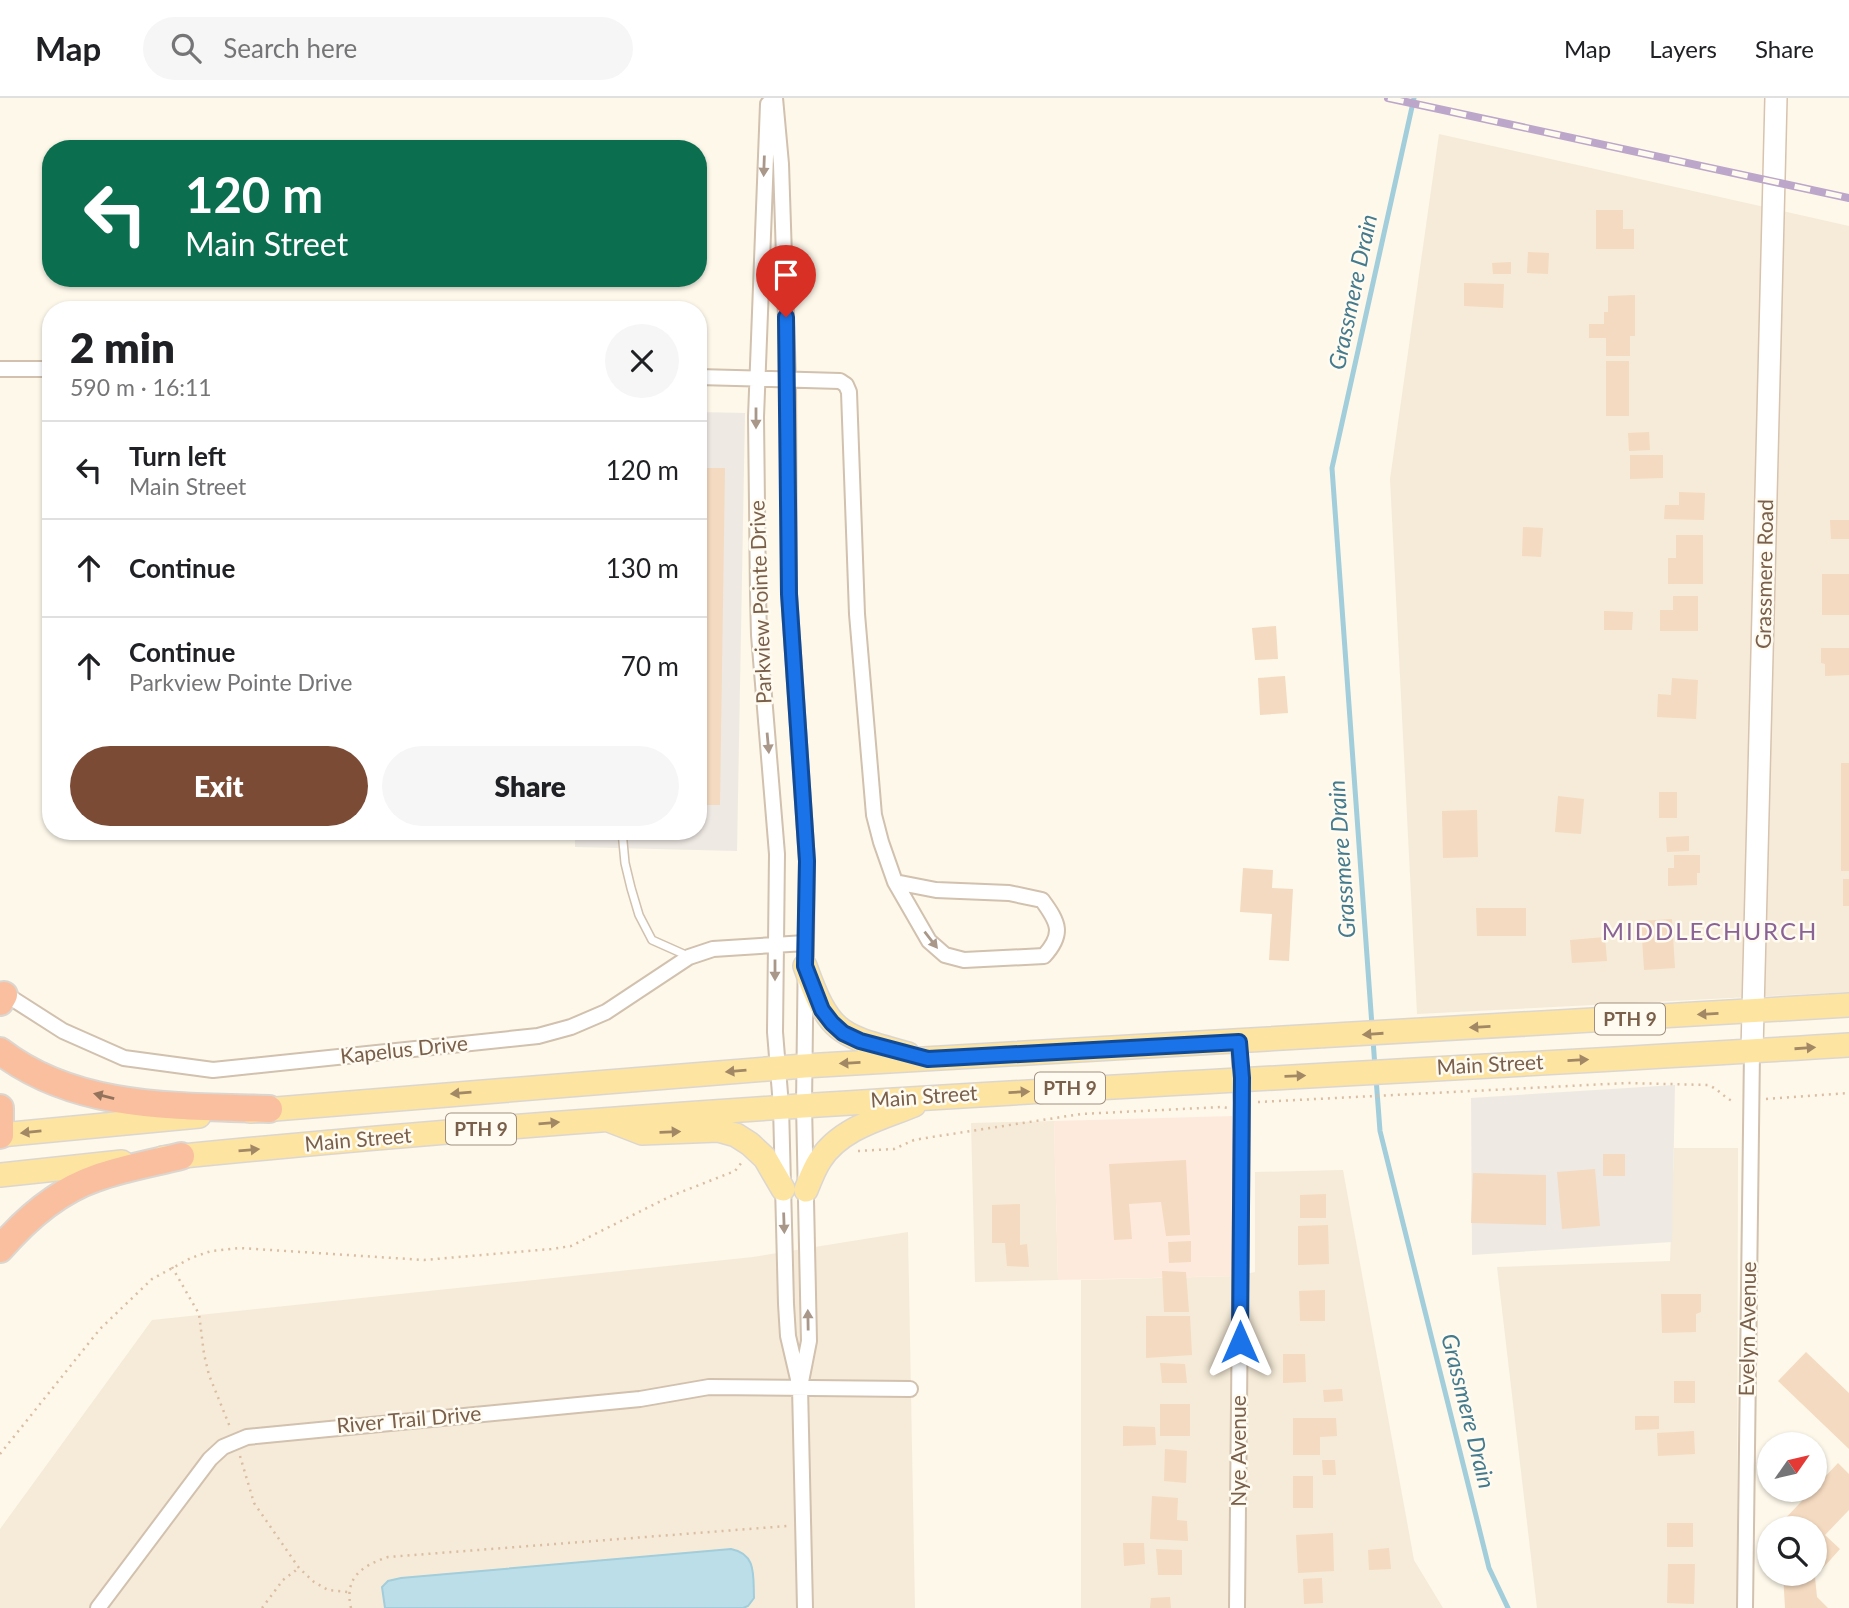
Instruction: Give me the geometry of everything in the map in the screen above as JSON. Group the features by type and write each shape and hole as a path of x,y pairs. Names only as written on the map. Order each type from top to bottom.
{"highway":[{"path":"0,1051 49,1080 128,1102 270,1109"},
{"path":"0,1108 0,1135"},
{"path":"0,1249 35,1212 61,1195 95,1178 181,1156"}],"main road":[{"path":"805,966 822,1010 843,1033 860,1041 928,1059"},
{"name":"Main Street","path":"0,1135 270,1109 804,1066 1849,1005"},
{"name":"Main Street","path":"0,1175 604,1118 1242,1078 1849,1045"},
{"path":"806,1190 820,1158 841,1138 863,1125 935,1097"},
{"path":"604,1118 642,1133 718,1130 736,1135 765,1158 783,1189"}],"street":[{"name":"Parkview Pointe Drive","path":"768,98 757,380 759,635 777,854 775,1032 778,1068 792,1105"},
{"name":"Parkview Pointe Drive","path":"775,98 781,164 788,380 789,594 807,861 804,1066 792,1105"},
{"name":"Grassmere Road","path":"1752,1051 1776,98"},
{"path":"0,369 42,369"},
{"path":"707,377 840,381 846,385 849,392 857,614 874,815 880,842 895,882 929,941 945,955 964,960 1044,956 1055,944 1058,931 1053,914 1042,900 1009,893 936,890 895,882"},
{"name":"Kapelus Drive","path":"1,996 63,1031 124,1058 213,1070 538,1036 571,1027 606,1012 689,957 713,949 805,943"},
{"name":"Nye Avenue","path":"1237,1608 1242,1103 1239,1042"},
{"name":"Evelyn Avenue","path":"1745,1608 1752,1051"},
{"path":"792,1105 783,1189 788,1336 800,1387 805,1608"},
{"path":"792,1105 806,1190 809,1341 800,1387"},
{"name":"River Trail Drive","path":"98,1608 210,1459 223,1447 247,1437 639,1399 709,1387 910,1389"}],"lane":[{"path":"623,840 631,888 639,915 652,940 689,957"}],"path":[{"path":"841,1138 852,1151 894,1149 932,1136 1081,1114 1222,1107 1227,1109 1242,1103 1640,1083 1708,1084 1735,1102 1849,1093"},
{"path":"0,1454 100,1329 152,1279 191,1258 211,1251 240,1248 424,1260 524,1253 572,1246 671,1196 735,1171 742,1163 743,1154 750,1144"},
{"path":"351,1608 348,1592 351,1582 362,1570 388,1557 803,1525"},
{"path":"262,1608 283,1580 299,1568"}],"shaded area":[{"path":"1439,134 1849,226 1849,992 1417,1014 1390,479"},
{"path":"707,412 745,413 737,851 575,847 575,840 707,840"},
{"path":"1675,1085 1672,1242 1472,1255 1471,1098"},
{"path":"1232,1116 1237,1276 1058,1280 1054,1121"},
{"path":"1054,1121 1058,1280 975,1282 971,1123"},
{"path":"1674,1148 1738,1148 1737,1608 1537,1608 1497,1267 1670,1261"},
{"path":"1343,1170 1414,1560 1443,1608 1081,1608 1081,1280 1237,1276 1255,1272 1255,1172"},
{"path":"908,1232 915,1608 0,1608 0,1529 152,1320 753,1257"}],"water":[{"path":"731,1549 745,1556 752,1567 754,1598 743,1608 385,1608 382,1587 388,1581 401,1578"}],"building":[{"path":"1596,210 1623,210 1623,229 1634,229 1634,249 1596,249"},
{"path":"1528,252 1549,253 1548,274 1527,273"},
{"path":"1511,262 1511,274 1493,274 1492,263"},
{"path":"1464,283 1504,284 1503,308 1464,306"},
{"path":"1635,295 1635,336 1630,336 1630,356 1606,356 1606,338 1589,338 1589,324 1604,324 1604,312 1608,312 1608,296"},
{"path":"1606,361 1629,361 1629,416 1606,416"},
{"path":"1649,432 1650,450 1629,451 1628,433"},
{"path":"1630,455 1663,455 1663,478 1630,479"},
{"path":"707,468 725,468 720,805 707,805"},
{"path":"1679,492 1705,493 1704,520 1664,519 1665,505 1679,505"},
{"path":"1830,520 1849,520 1849,539 1831,539"},
{"path":"1523,527 1543,528 1541,557 1522,556"},
{"path":"1676,535 1703,535 1703,584 1668,584 1668,558 1676,558"},
{"path":"1822,574 1849,574 1849,615 1822,615"},
{"path":"1673,596 1698,596 1698,631 1660,631 1660,610 1673,610"},
{"path":"1604,611 1633,612 1632,630 1604,630"},
{"path":"1276,626 1278,659 1255,660 1252,628"},
{"path":"1821,648 1849,648 1849,675 1825,676 1825,664 1821,663"},
{"path":"1285,676 1288,713 1260,715 1258,678"},
{"path":"1672,678 1698,680 1696,719 1657,717 1658,694 1671,695"},
{"path":"1841,763 1849,763 1849,871 1841,871"},
{"path":"1659,792 1677,792 1677,818 1659,818"},
{"path":"1558,796 1584,799 1581,834 1555,832"},
{"path":"1477,810 1478,857 1443,858 1442,811"},
{"path":"1689,836 1689,851 1667,852 1666,837"},
{"path":"1674,855 1700,855 1697,885 1668,886 1668,868 1674,868"},
{"path":"1243,868 1273,870 1272,888 1293,889 1289,961 1269,960 1272,914 1240,912"},
{"path":"1843,879 1849,879 1849,906 1843,906"},
{"path":"1476,908 1526,908 1526,936 1477,936"},
{"path":"1672,919 1675,968 1644,970 1641,921"},
{"path":"1605,937 1607,961 1572,963 1570,940"},
{"path":"1603,1154 1625,1154 1625,1176 1603,1176"},
{"path":"1186,1160 1190,1235 1166,1236 1161,1202 1129,1204 1132,1239 1114,1240 1109,1164"},
{"path":"1595,1169 1600,1226 1562,1229 1557,1172"},
{"path":"1473,1173 1546,1175 1546,1225 1471,1223"},
{"path":"1326,1194 1326,1218 1300,1218 1300,1195"},
{"path":"1020,1204 1020,1245 1027,1244 1029,1267 1007,1266 1005,1243 992,1243 992,1205"},
{"path":"1328,1225 1329,1264 1298,1265 1298,1226"},
{"path":"1191,1241 1191,1262 1169,1263 1168,1242"},
{"path":"1162,1271 1186,1272 1189,1312 1164,1312"},
{"path":"1325,1290 1325,1321 1300,1321 1299,1291"},
{"path":"1661,1294 1701,1294 1701,1312 1696,1314 1696,1332 1662,1333"},
{"path":"1146,1316 1190,1316 1192,1355 1146,1358"},
{"path":"1806,1352 1849,1393 1849,1449 1778,1381"},
{"path":"1283,1354 1305,1354 1306,1382 1283,1383"},
{"path":"1160,1363 1185,1364 1187,1383 1162,1383"},
{"path":"1674,1381 1695,1381 1695,1403 1674,1403"},
{"path":"1342,1389 1343,1401 1324,1402 1323,1390"},
{"path":"1160,1404 1190,1404 1190,1436 1160,1436"},
{"path":"1635,1416 1659,1416 1659,1429 1635,1430"},
{"path":"1293,1418 1336,1418 1337,1436 1320,1437 1320,1455 1293,1455"},
{"path":"1123,1426 1155,1427 1156,1445 1123,1446"},
{"path":"1694,1431 1695,1454 1658,1456 1657,1433"},
{"path":"1165,1449 1187,1451 1186,1483 1164,1481"},
{"path":"1322,1460 1335,1460 1336,1475 1323,1475"},
{"path":"1838,1463 1849,1474 1849,1510 1827,1533 1827,1516 1788,1516 1801,1502 1827,1502 1827,1475"},
{"path":"1293,1476 1313,1476 1313,1508 1293,1508"},
{"path":"1152,1496 1178,1498 1177,1520 1187,1521 1188,1541 1150,1539"},
{"path":"1667,1523 1693,1523 1693,1547 1667,1547"},
{"path":"1333,1533 1334,1571 1298,1573 1296,1535"},
{"path":"1827,1537 1840,1549 1827,1564"},
{"path":"1123,1543 1144,1543 1145,1564 1124,1566"},
{"path":"1389,1548 1391,1569 1369,1570 1368,1550"},
{"path":"1156,1549 1182,1550 1182,1575 1158,1575"},
{"path":"1668,1564 1695,1564 1694,1604 1667,1603"},
{"path":"1322,1578 1323,1603 1304,1604 1303,1579"},
{"path":"1784,1586 1816,1586 1817,1597 1828,1608 1785,1608"},
{"path":"1170,1597 1171,1608 1150,1608 1151,1598"}],"waterway":[{"name":"Grassmere Drain","path":"1372,1026 1332,468 1414,98"},
{"name":"Grassmere Drain","path":"1373,1039 1375,1068"},
{"name":"Grassmere Drain","path":"1376,1078 1380,1131 1489,1568 1508,1608"}],"railway":[{"path":"1388,98 1849,198"}],"district":[{"name":"MIDDLECHURCH","path":"1710,932"}],"route":[{"path":"786,317 789,594 807,861 805,966 817,999 822,1010 843,1033 860,1041 928,1059 1239,1042 1242,1078 1240,1342"}]}
